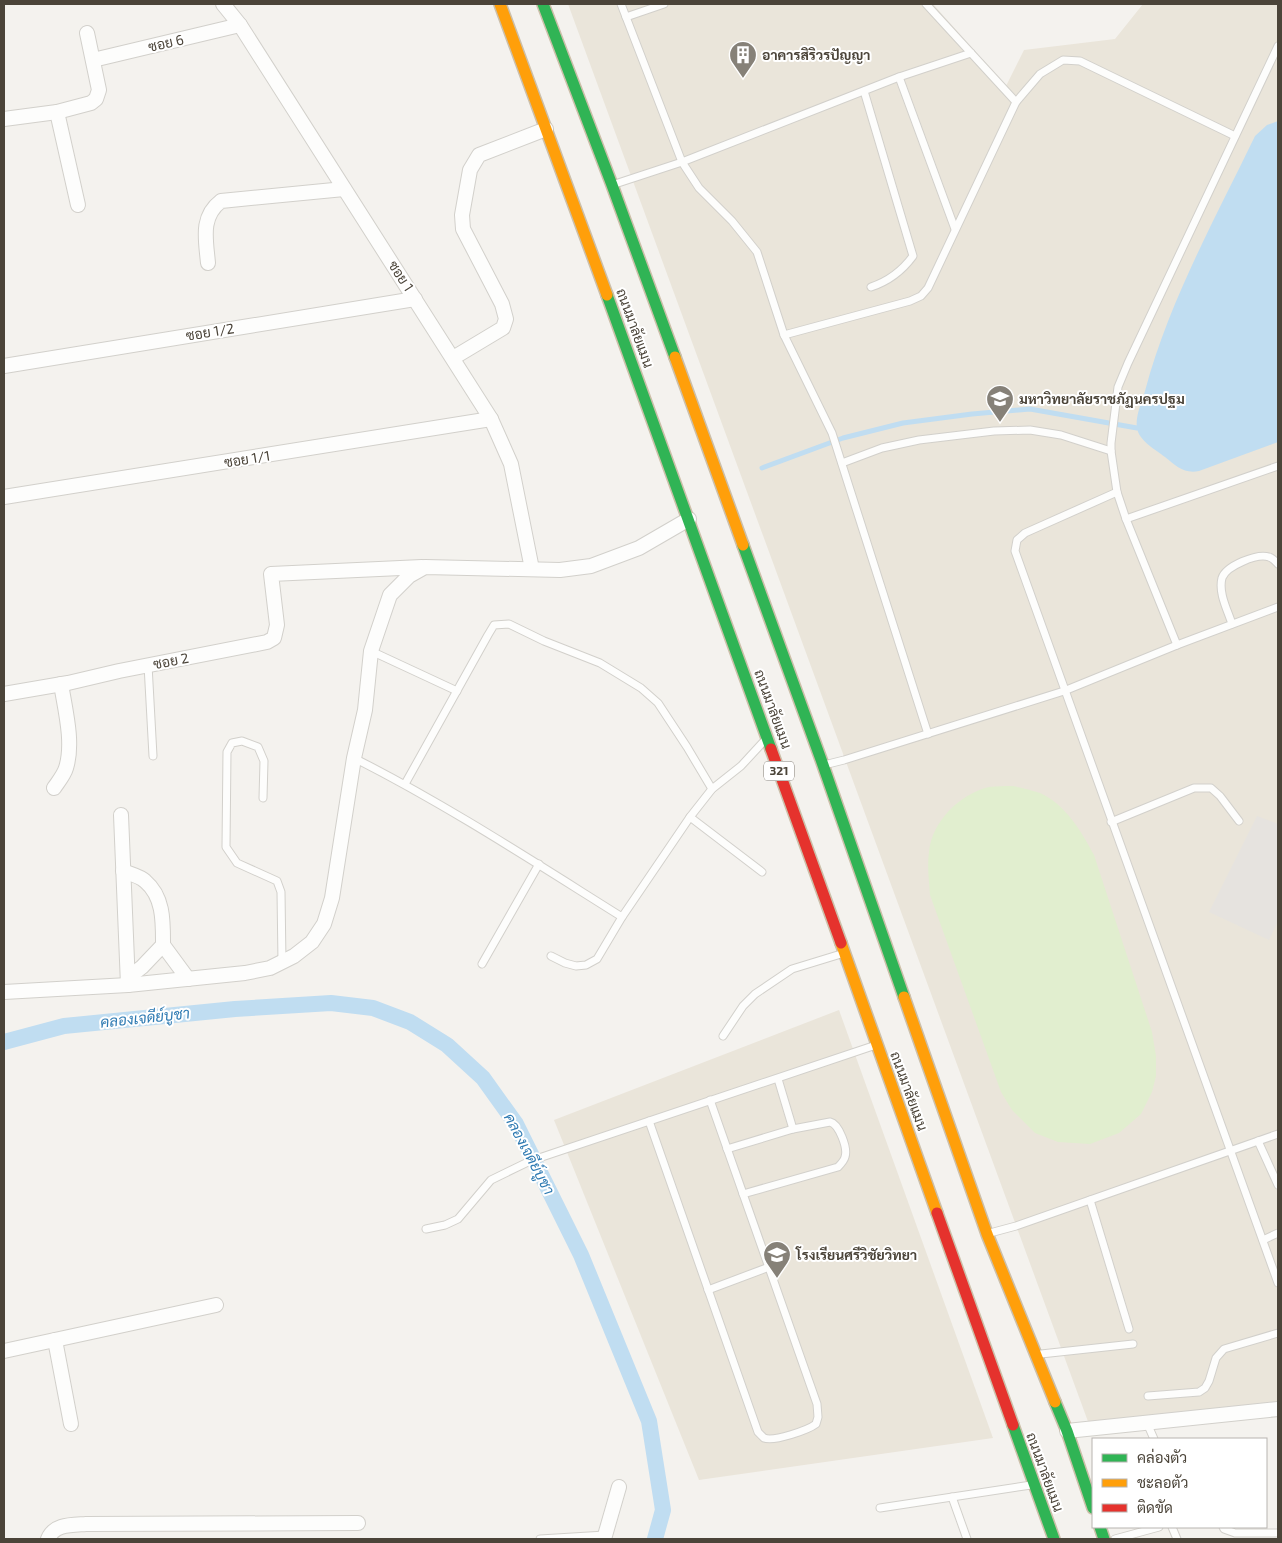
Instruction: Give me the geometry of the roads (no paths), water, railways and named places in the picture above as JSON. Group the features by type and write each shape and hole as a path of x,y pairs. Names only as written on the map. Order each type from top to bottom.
{"highway":[{"name":"ถนนมาลัยแมน","path":"500,4 689,518 1054,1539"},
{"name":"ถนนมาลัยแมน","path":"543,4 612,185 823,765 987,1234 1067,1431 1092,1505"}],"street":[{"name":"ซอย 1","path":"224,4 240,25 491,419 511,464 532,569"},
{"name":"ซอย 6","path":"93,60 240,25"},
{"path":"4,119 57,112 91,103 96,99 99,90 87,33"},
{"path":"57,112 78,205"},
{"path":"453,358 503,328 506,319 502,304 462,229 462,215 470,170 479,155 546,129"},
{"path":"208,263 206,223 215,206 221,202 344,189"},
{"name":"ซอย 1/2","path":"4,366 416,299"},
{"name":"ซอย 1/1","path":"4,497 491,419"},
{"path":"4,992 129,981 188,979 245,973 270,968 294,956 312,942 324,924 332,898 354,758 365,710 371,651 390,595 408,576 425,567 560,570 591,566 638,548 689,518"},
{"name":"ซอย 2","path":"4,694 267,642 274,638 277,625 271,574 425,567"},
{"path":"54,788 66,768 68,750 68,729 61,684"},
{"path":"121,815 129,981"},
{"path":"123,872 144,880 156,893 163,916 163,945 188,979"},
{"path":"129,981 163,945"},
{"path":"4,1351 216,1305"},
{"path":"55,1340 71,1424"},
{"path":"1067,1431 1278,1410"},
{"path":"605,1537 619,1487"},
{"path":"48,1539 55,1529 86,1524 358,1523"}],"lane":[{"path":"621,4 682,162 699,188 732,221 757,252 784,335 832,433 928,734"},
{"path":"626,17 664,4"},
{"path":"926,4 1016,102"},
{"path":"1177,645 1116,492 1111,443 1118,387 1278,46"},
{"path":"612,185 682,162 899,77 971,53"},
{"path":"784,335 910,301 921,296 928,288 1016,102 1040,74 1063,60 1080,61 1235,136"},
{"path":"899,77 955,230"},
{"path":"864,91 913,256 905,267 885,283 871,287"},
{"path":"841,460 919,440 994,431 1030,430 1061,435 1111,451"},
{"path":"1126,519 1278,466"},
{"path":"1116,492 1025,533 1017,540 1015,551 1278,1283"},
{"path":"1232,624 1222,595 1222,579 1227,569 1256,556 1270,557 1278,564"},
{"path":"823,765 1064,691 1177,645 1278,608"},
{"path":"405,784 494,625 509,624 544,642 600,663 641,688 658,703 687,746 712,789"},
{"path":"371,651 456,691"},
{"path":"148,665 153,756"},
{"path":"551,956 576,966 586,965 597,958 622,917 690,817 712,789 741,766 767,738"},
{"path":"263,798 264,761 258,747 242,741 232,743 227,752 226,847 237,863 277,880 281,892 282,962"},
{"path":"354,758 405,784 539,864 622,917"},
{"path":"1111,822 1194,788 1211,788 1220,796 1239,821"},
{"path":"690,817 762,872"},
{"path":"482,964 539,864"},
{"path":"723,1036 743,1006 755,994 792,969 844,954"},
{"path":"426,1229 445,1226 458,1219 491,1180 530,1161 877,1045"},
{"path":"778,1079 793,1129"},
{"path":"649,1121 758,1432 764,1438 771,1439 809,1429 816,1424 818,1418 817,1404 710,1100"},
{"path":"727,1148 793,1129 834,1122 838,1126 846,1151 843,1161 838,1167 743,1194"},
{"path":"987,1234 1016,1226 1278,1134"},
{"path":"1258,1141 1278,1185"},
{"path":"1090,1200 1129,1330"},
{"path":"1263,1240 1278,1233"},
{"path":"708,1290 769,1267"},
{"path":"1148,1396 1198,1392 1205,1388 1216,1358 1224,1349 1278,1333"},
{"path":"1036,1354 1133,1344"},
{"path":"1147,1423 1154,1438"},
{"path":"880,1508 1034,1485"},
{"path":"952,1497 967,1539"},
{"path":"1115,1539 1155,1528"},
{"path":"1224,1528 1229,1532 1235,1533 1278,1533"},
{"path":"540,1539 605,1537"}],"water":[{"path":"1278,121 1278,442 1199,471 1185,470 1144,441 1137,428 1139,409 1167,325 1209,229 1255,136 1267,125"}],"waterway":[{"path":"762,468 843,438 903,423 972,414 1030,409 1137,428"},
{"name":"คลองเจดีย์บูชา","path":"4,1042 64,1026 235,1009 331,1003 373,1008 410,1022 447,1045 483,1078 516,1124 581,1255 649,1421 663,1510 655,1539"}],"place":[{"name":"อาคารสิริวรปัญญา","path":"743,79"},
{"name":"มหาวิทยาลัยราชภัฏนครปฐม","path":"1000,423"},
{"name":"โรงเรียนศรีวิชัยวิทยา","path":"777,1279"}]}
